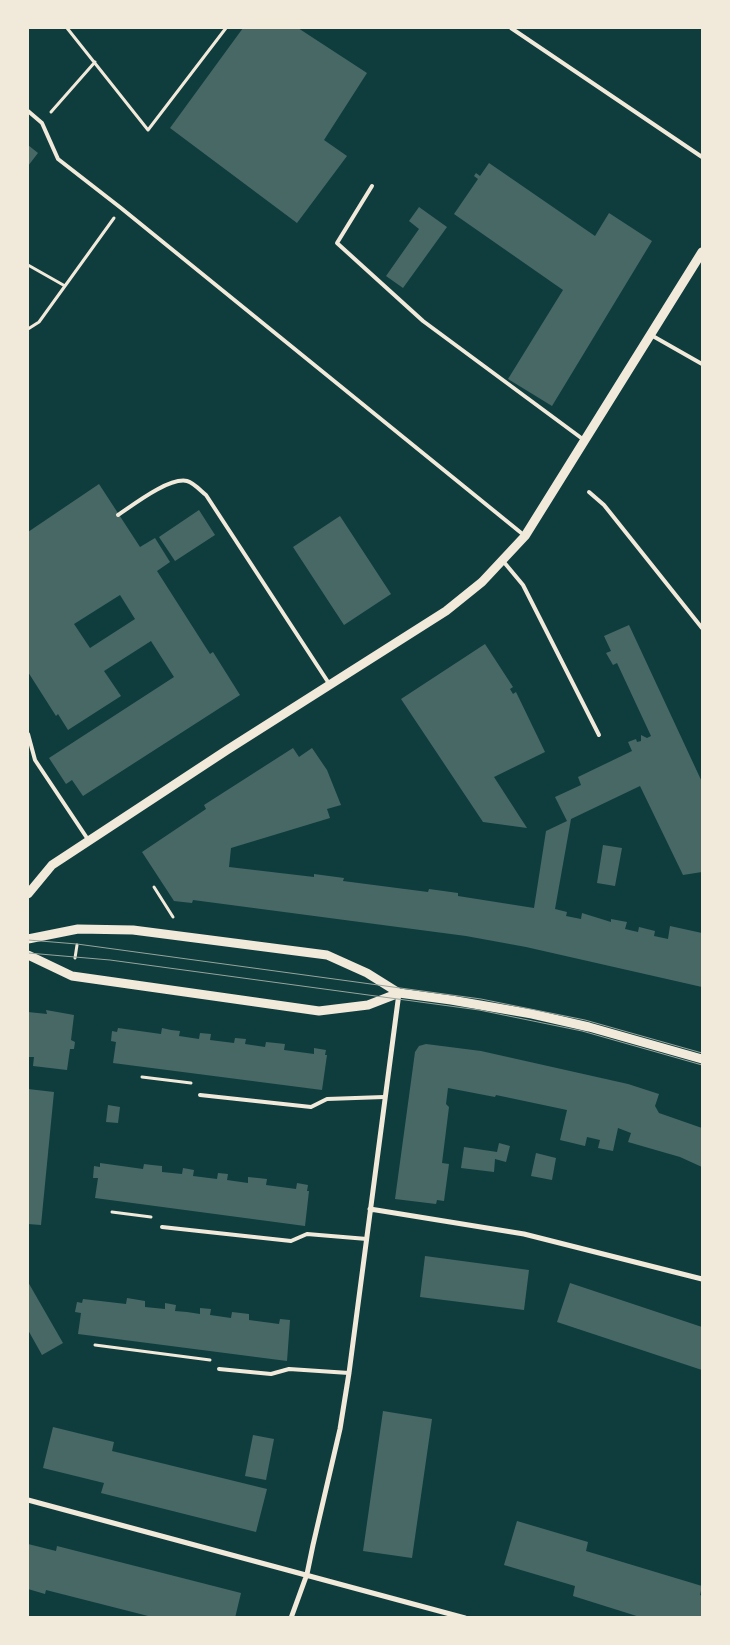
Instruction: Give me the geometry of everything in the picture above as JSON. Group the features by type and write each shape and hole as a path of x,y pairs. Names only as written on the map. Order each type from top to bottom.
{"street":[{"path":"28,894 52,865 446,611 482,582 504,561 525,536 586,441 702,252"},
{"path":"28,940 78,929 133,930 327,955 367,973 399,993 532,1014 640,1040 702,1059"},
{"path":"28,955 72,976 319,1011 368,1004 399,993"},
{"path":"291,1618 306,1574 340,1429 399,993"},
{"path":"370,1209 524,1234 702,1279"},
{"path":"28,1500 51,1509 306,1574 464,1618"}],"lane":[{"path":"511,28 702,157"},
{"path":"28,111 42,123 58,159 525,536"},
{"path":"372,186 337,243 423,321 586,441"},
{"path":"651,335 702,364"},
{"path":"118,514 163,487 175,483 186,481 206,495 330,685"},
{"path":"589,492 604,505 702,628"},
{"path":"504,561 523,585 599,735"},
{"path":"28,734 35,760 88,841"},
{"path":"200,1094 311,1106 327,1099 384,1097"},
{"path":"162,1227 291,1241 307,1234 366,1240"},
{"path":"219,1369 270,1374 288,1369 349,1373"}],"path":[{"path":"67,28 148,130 226,28"},
{"path":"42,123 95,62"},
{"path":"28,329 39,322 121,208"},
{"path":"28,265 65,286"},
{"path":"154,888 173,918 170,935"},
{"path":"75,957 77,944"},
{"path":"142,1077 192,1083 200,1094"},
{"path":"112,1212 154,1217 162,1227"},
{"path":"95,1345 209,1359 219,1369"}],"building":[{"path":"243,28 298,28 367,73 324,140 347,156 297,223 170,128"},
{"path":"28,145 38,153 28,166"},
{"path":"489,163 595,236 609,213 652,241 552,406 508,379 563,290 454,214 478,179 474,176 476,173 480,176"},
{"path":"419,207 447,227 403,288 386,276 419,229 409,221"},
{"path":"99,484 140,547 155,538 170,562 157,571 210,654 213,652 240,695 83,796 72,780 66,784 49,758 174,677 151,641 104,671 121,696 68,730 58,714 56,716 28,672 28,532","holes":["120,595 135,619 90,648 74,624"]},
{"path":"199,510 215,535 175,561 159,537"},
{"path":"340,516 391,594 344,625 293,547"},
{"path":"629,625 702,782 702,872 683,875 640,786 571,819 555,909 567,912 566,916 581,919 582,913 611,922 611,919 627,922 625,929 638,932 639,927 655,931 654,936 668,939 670,926 702,933 702,987 526,947 466,936 193,900 192,903 174,901 142,852 206,809 204,805 293,748 299,757 312,748 327,770 341,805 327,809 330,818 231,848 229,867 314,877 314,874 344,878 343,881 428,892 429,889 458,893 458,896 534,908 546,831 567,821 555,797 581,785 578,777 632,751 628,742 636,739 637,742 641,741 641,735 647,738 651,736 617,663 613,665 606,653 611,651 604,636"},
{"path":"485,644 513,687 510,689 513,694 516,692 545,752 494,777 527,828 483,822 401,699"},
{"path":"603,845 622,848 615,886 597,883"},
{"path":"46,1010 74,1015 71,1040 75,1042 74,1049 70,1049 67,1070 33,1066 34,1057 28,1057 28,1012 47,1014"},
{"path":"118,1028 161,1034 162,1028 180,1031 179,1036 199,1039 200,1033 211,1034 210,1040 234,1043 235,1038 246,1039 245,1044 265,1047 266,1042 285,1044 284,1050 314,1054 314,1048 326,1050 322,1090 113,1063 116,1042 111,1041 112,1031 117,1032"},
{"path":"426,1044 481,1051 628,1084 659,1094 655,1106 659,1113 702,1128 702,1167 680,1157 628,1142 631,1133 618,1128 613,1151 598,1148 600,1140 587,1137 585,1146 560,1140 567,1110 496,1095 495,1097 448,1088 446,1104 449,1107 442,1163 449,1164 444,1201 437,1200 436,1204 395,1199 415,1052 419,1046"},
{"path":"28,1089 54,1092 41,1225 28,1224"},
{"path":"108,1105 120,1107 118,1123 106,1122"},
{"path":"499,1143 510,1146 506,1162 495,1159 494,1172 461,1168 464,1147 497,1152"},
{"path":"536,1153 556,1158 552,1180 531,1176"},
{"path":"100,1163 143,1169 144,1164 162,1166 162,1172 182,1174 183,1168 194,1170 193,1176 217,1179 218,1173 228,1174 227,1180 248,1183 248,1177 267,1179 266,1185 296,1189 297,1183 308,1185 305,1226 95,1198 98,1178 93,1178 94,1166 100,1167"},
{"path":"425,1256 529,1270 524,1310 420,1297"},
{"path":"28,1282 63,1343 42,1355 28,1330"},
{"path":"570,1283 702,1327 702,1370 557,1322"},
{"path":"127,1298 145,1301 145,1307 165,1309 165,1303 176,1305 175,1311 200,1314 200,1308 211,1309 210,1315 231,1318 232,1312 249,1314 249,1320 279,1324 280,1319 290,1320 287,1361 78,1334 81,1313 75,1312 77,1302 82,1303 83,1299 126,1304"},
{"path":"383,1411 432,1419 412,1558 363,1551"},
{"path":"53,1427 114,1442 112,1451 267,1489 256,1532 101,1493 104,1483 43,1468"},
{"path":"253,1435 274,1439 266,1480 245,1476"},
{"path":"517,1521 588,1542 586,1551 702,1586 700,1595 702,1596 702,1618 643,1618 573,1596 575,1586 504,1565"},
{"path":"28,1544 56,1551 57,1546 241,1593 235,1618 156,1618 46,1590 45,1594 28,1589"}],"tram line":[{"path":"28,940 77,944 481,999 585,1020 702,1053"},
{"path":"28,953 110,960 479,1010 582,1031 702,1065"}]}
